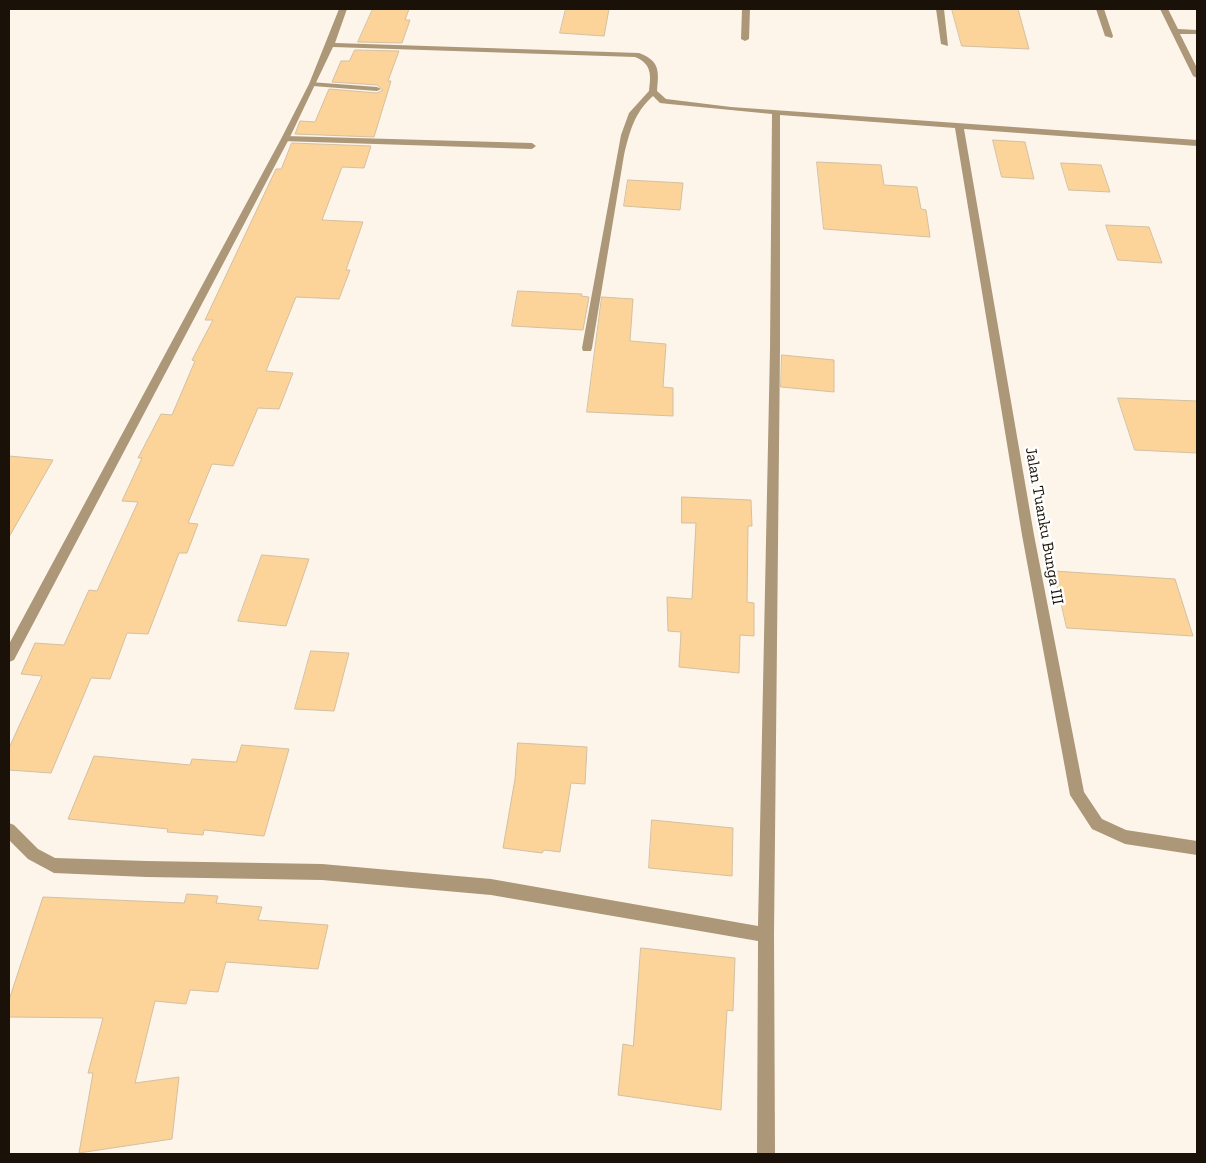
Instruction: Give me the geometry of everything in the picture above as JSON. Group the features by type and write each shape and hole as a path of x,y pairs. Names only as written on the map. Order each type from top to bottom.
{"street":[{"path":"9,656 285,139 313,84 343,9"},
{"path":"745,39 746,9"},
{"path":"940,9 945,44"},
{"path":"1100,9 1109,36"},
{"path":"1164,9 1197,76"},
{"path":"1174,30 1197,32"},
{"path":"330,45 628,54 643,58 652,64 654,68 653,92 634,110 626,129 620,155 587,348"},
{"path":"313,84 377,89"},
{"path":"653,92 669,102 776,112 1197,143"},
{"path":"766,1154 766,935 776,331 776,112"},
{"name":"Jalan Tuanku Bunga III","path":"959,126 1028,535 1077,795 1096,824 1125,837 1197,848"},
{"path":"285,139 532,146"},
{"path":"9,830 33,854 54,865 146,869 322,872 491,887 766,935"}],"building":[{"path":"373,9 409,9 405,20 410,20 402,43 358,42"},
{"path":"566,9 609,9 604,36 560,33"},
{"path":"952,9 1018,9 1029,49 962,46"},
{"path":"355,50 399,51 388,81 391,81 374,137 295,134 300,121 315,122 329,89 377,93 383,90 377,85 332,82 341,61 349,61"},
{"path":"993,140 1025,142 1034,179 1002,177"},
{"path":"292,143 371,146 364,168 342,167 322,220 363,222 346,270 350,270 339,299 296,297 266,371 293,373 279,409 258,408 233,466 212,464 188,523 198,524 187,553 179,553 148,634 127,633 110,679 91,678 51,773 9,770 9,748 42,676 21,674 35,643 64,645 89,590 97,591 138,502 122,501 142,458 138,458 161,414 172,415 195,361 192,360 213,320 205,320 276,169 281,169"},
{"path":"817,162 881,165 884,185 917,187 921,209 926,210 930,237 824,229"},
{"path":"1061,163 1101,165 1110,192 1069,190"},
{"path":"628,180 683,183 680,210 624,206"},
{"path":"1106,225 1149,227 1162,263 1118,260"},
{"path":"518,291 582,294 581,296 589,297 583,330 512,326"},
{"path":"602,297 633,299 630,341 666,344 663,387 673,388 673,416 587,412"},
{"path":"782,355 834,360 834,392 781,387"},
{"path":"1118,398 1197,401 1197,453 1135,450"},
{"path":"9,456 53,460 9,537"},
{"path":"682,497 751,500 752,526 748,526 747,602 754,603 754,636 740,635 739,673 679,667 681,632 668,631 667,597 692,599 696,523 682,523"},
{"path":"262,555 309,559 286,626 238,621"},
{"path":"1054,571 1175,579 1193,636 1067,628"},
{"path":"311,651 349,653 334,711 295,709"},
{"path":"518,743 587,747 585,784 571,783 560,852 544,850 542,853 503,848 515,779"},
{"path":"242,745 289,749 264,836 204,830 203,835 167,832 168,829 68,819 94,756 190,765 192,759 236,762"},
{"path":"652,820 733,828 732,876 649,868"},
{"path":"187,894 218,896 216,903 262,907 258,920 328,925 318,969 226,962 218,992 190,990 186,1004 155,1001 135,1083 179,1077 172,1139 79,1153 93,1073 88,1073 103,1018 9,1017 9,1000 43,897 184,903"},
{"path":"641,948 735,958 733,1011 727,1010 721,1110 618,1095 623,1044 633,1046"}]}
